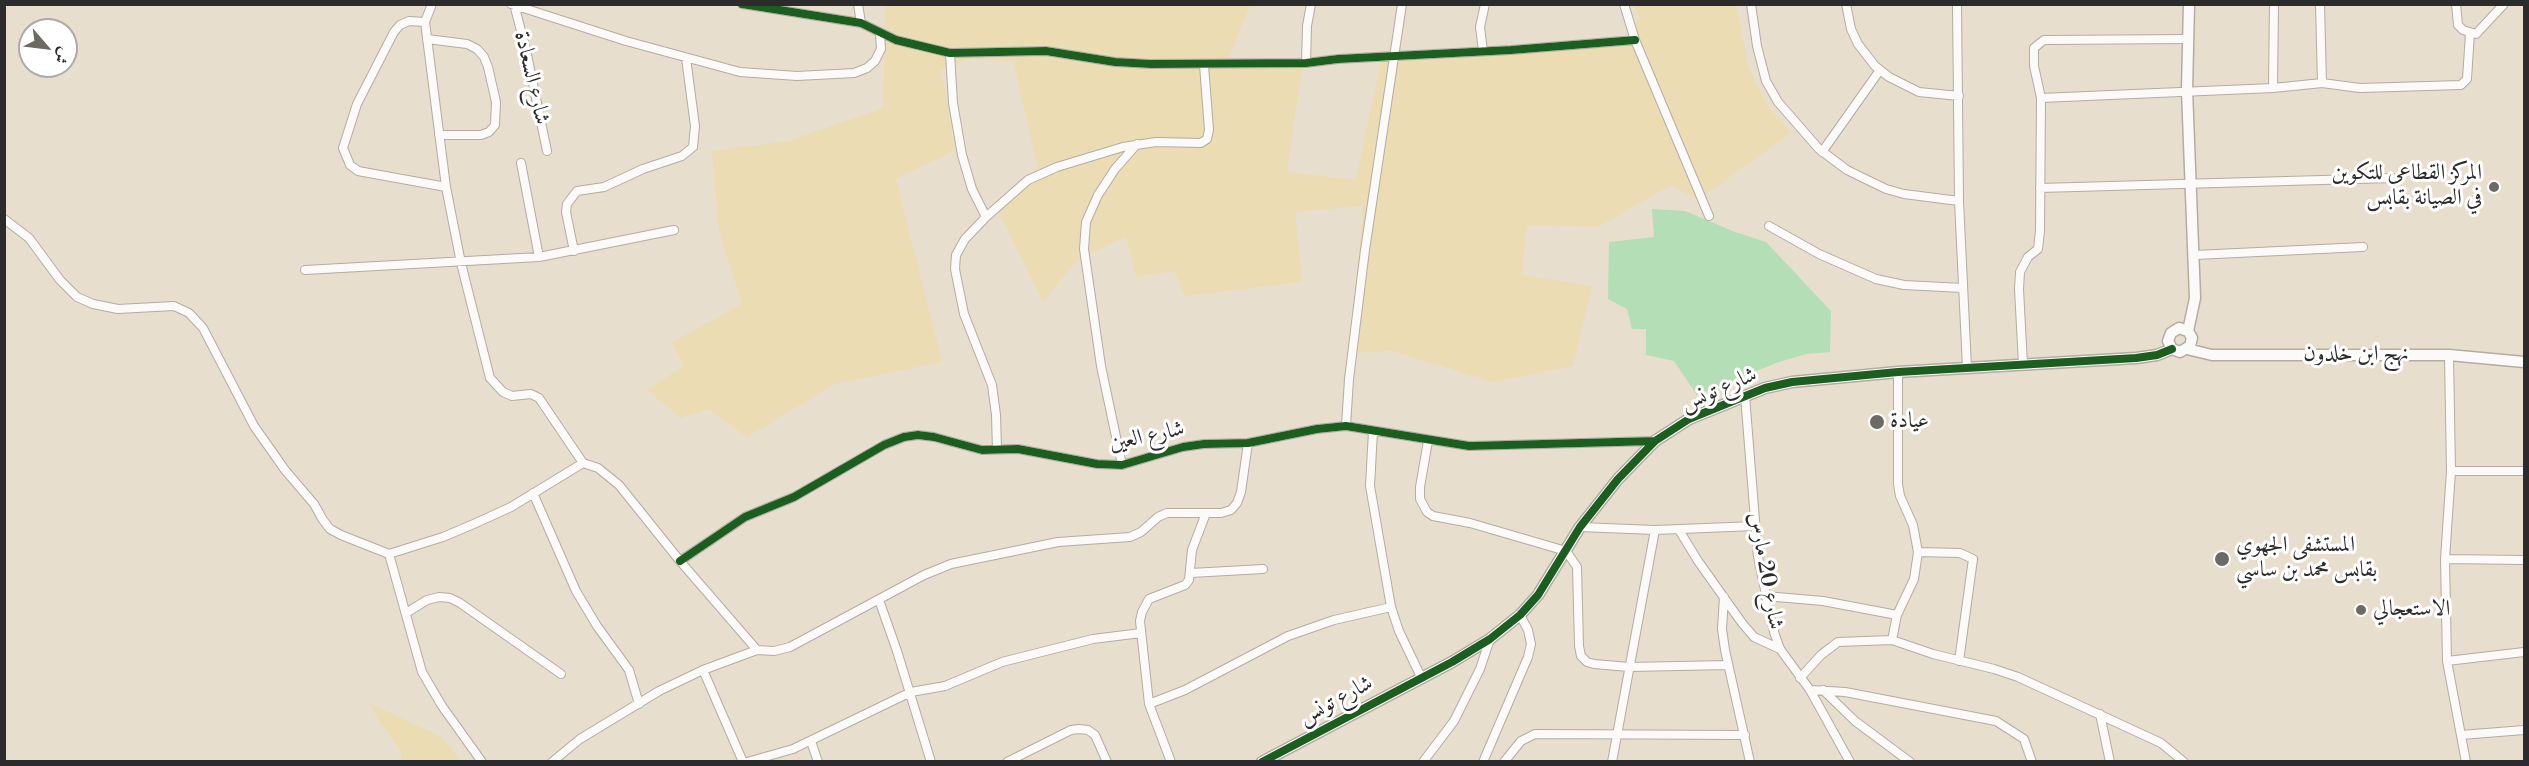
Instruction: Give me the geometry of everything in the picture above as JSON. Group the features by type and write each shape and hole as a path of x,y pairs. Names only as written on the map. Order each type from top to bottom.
{"street":[{"path":"432,4 425,22 446,187 461,263 490,378 503,392 512,396 531,394 539,398 584,463 603,471 619,485 680,561 757,650"},
{"path":"742,4 861,23 880,34 918,47 950,53 1036,50 1115,62 1204,65 1306,63 1635,40"},
{"path":"858,4 861,23"},
{"path":"1306,63 1307,26 1311,4"},
{"path":"1346,426 1349,379 1362,273 1402,4"},
{"path":"1483,51 1480,27 1485,4"},
{"path":"1624,4 1635,40 1709,216"},
{"path":"1751,4 1756,46 1766,81 1778,102 1822,152 1866,181 1886,189 1904,194 1959,201"},
{"path":"1846,4 1851,29 1858,44 1880,70 1904,87 1919,92 1959,96"},
{"path":"1957,4 1959,201 1967,368"},
{"path":"2188,331 2179,328 2171,333 2168,341 2172,350 2180,352 2187,349 2192,342 2188,331 2195,298 2187,90 2189,4"},
{"path":"2273,88 2274,4"},
{"path":"2320,4 2322,83"},
{"path":"2456,4 2458,25 2463,30 2476,34 2504,4"},
{"path":"513,5 686,58 741,72 797,76 843,74 867,68 875,61 881,49 880,34"},
{"name":"شارع السعادة","path":"513,5 526,50 547,151"},
{"path":"425,22 408,21 394,32 357,104 343,148 350,165 358,171 446,187"},
{"path":"2041,98 2273,88 2322,83 2360,88 2461,85 2467,79 2470,33"},
{"path":"427,39 467,44 477,49 489,67 496,102 495,125 489,132 481,135 439,135"},
{"path":"2023,364 2020,272 2028,257 2038,249 2041,98 2034,66 2034,48 2044,40 2189,39"},
{"path":"950,53 953,103 962,155 972,189 986,217"},
{"path":"574,251 566,212 567,204 577,191 604,187 644,169 682,156 693,147 695,126 686,58"},
{"path":"997,450 992,385 981,352 964,314 955,269 956,255 986,217 1028,180 1057,167 1137,144 1156,141 1202,143 1207,139 1209,130 1204,65"},
{"path":"1822,152 1880,70"},
{"path":"1122,465 1101,366 1084,249 1086,222 1098,195 1115,169 1137,144"},
{"path":"521,163 539,257"},
{"path":"2040,188 2112,188 2191,183 2393,178"},
{"path":"4,219 29,238 60,280 77,297 93,304 117,309 174,306 189,312 203,328 254,426 285,470 305,491 330,529 341,535 389,554 443,537 476,523 584,463"},
{"path":"1769,226 1819,254 1876,279 1904,285 1963,288"},
{"path":"305,270 539,257 674,230"},
{"path":"2195,255 2364,247"},
{"name":"نهج ابن خلدون","path":"2187,349 2212,356 2449,355 2524,362"},
{"name":"شارع تونس","path":"1262,762 1490,639 1520,615 1538,595 1580,528 1618,479 1655,441 1689,419 1765,388 1792,382 1898,372 2148,357 2172,350"},
{"path":"2449,355 2451,471 2445,559 2447,661 2466,762"},
{"path":"1892,640 1897,615 1911,589 1918,552 1913,525 1900,496 1898,484 1898,372"},
{"name":"شارع 20 مارس","path":"1745,396 1755,526 1765,596 1780,649 1810,690 1850,762"},
{"name":"شارع العين","path":"680,561 745,517 794,497 864,455 904,437 918,435 934,437 966,447 997,450 1018,449 1097,464 1122,465 1184,447 1248,443 1317,429 1346,426 1469,446 1655,441"},
{"path":"1373,431 1370,486 1391,607 1398,631 1421,677"},
{"path":"1428,441 1420,487 1420,499 1427,512 1433,516 1470,523 1566,551 1577,567 1579,583 1577,621 1581,656 1594,664 1629,667 1728,665"},
{"path":"552,762 580,739 703,670 757,650 774,651 790,647 924,575 951,564 1058,542 1130,537 1167,513 1221,513 1231,510 1237,503 1248,443"},
{"path":"2451,471 2524,471"},
{"path":"533,493 576,591 597,626 629,670 639,704"},
{"path":"1171,762 1149,704 1141,633 1142,612 1149,599 1185,585 1191,573 1192,550 1206,513"},
{"path":"1580,528 1679,530 1755,526"},
{"path":"1612,762 1615,735 1655,530"},
{"path":"1679,530 1698,561 1754,637 1780,649"},
{"path":"1918,552 1960,553 1973,560 1959,661"},
{"path":"389,554 422,672 442,706 482,762"},
{"path":"2445,559 2524,560"},
{"path":"1191,573 1263,569"},
{"path":"1765,596 1823,601 1897,615"},
{"path":"406,613 427,600 439,597 450,598 561,674"},
{"path":"1724,597 1722,629 1750,762"},
{"path":"879,600 911,692 931,762"},
{"path":"1149,704 1185,690 1288,636 1334,620 1391,607"},
{"path":"1483,762 1528,657 1531,644 1528,630 1520,615"},
{"path":"747,762 793,749 911,692 945,686 1002,662 1093,639 1141,633"},
{"path":"1423,762 1455,721 1480,669 1490,639"},
{"path":"1800,678 1821,655 1839,642 1892,640 2018,677 2161,743 2184,762"},
{"path":"2447,661 2524,652"},
{"path":"703,670 743,762"},
{"path":"1810,690 1869,696 1996,721 2024,739 2032,762"},
{"path":"1823,690 1855,721 1910,762"},
{"path":"2100,714 2110,762"},
{"path":"1007,762 1071,730 1079,729 1088,730 1095,735 1107,762"},
{"path":"2461,735 2524,730"},
{"path":"1504,762 1521,741 1535,734 1745,735"},
{"path":"811,741 818,762"}],"green space":[{"path":"1652,209 1685,211 1766,242 1831,311 1830,352 1806,354 1776,363 1697,395 1674,361 1646,355 1646,329 1632,329 1627,309 1608,299 1609,242 1654,237"}],"sand":[{"path":"885,5 1250,5 1226,65 1303,60 1287,172 1356,180 1382,57 1622,44 1639,18 1634,5 1736,5 1748,64 1758,88 1770,109 1791,133 1698,200 1671,185 1598,227 1527,225 1522,275 1592,286 1573,366 1493,382 1392,351 1351,353 1363,206 1295,212 1302,282 1184,296 1175,271 1136,277 1126,237 1077,260 1043,302 994,203 1038,167 1013,61 966,59 941,70 956,150 896,179 942,362 835,384 747,437 708,409 681,418 647,390 683,366 672,342 742,304 719,231 712,151 788,141 883,108"},
{"path":"369,703 442,737 461,761 401,761 401,751"}],"cycle path":[{"path":"742,4 861,23 896,40 950,53 1046,51 1115,62 1151,64 1306,63 1635,40"},
{"path":"1262,762 1452,662 1490,639 1520,615 1538,595 1580,527 1618,479 1655,441 1689,419 1765,388 1792,382 1898,372 2136,358 2157,355 2172,349"},
{"path":"680,561 745,517 794,497 884,445 904,437 918,435 982,450 1018,449 1097,464 1122,465 1183,447 1248,443 1317,429 1346,426 1469,446 1655,441"}],"place":[{"name":"المركز القطاعى للتكوين في الصيانة بقابس","path":"2494,187"},
{"name":"عيادة","path":"1877,422"},
{"name":"المستشفى الجهوي بقابس محمد بن ساسي","path":"2222,559"},
{"name":"الاستعجالي","path":"2361,610"}]}
